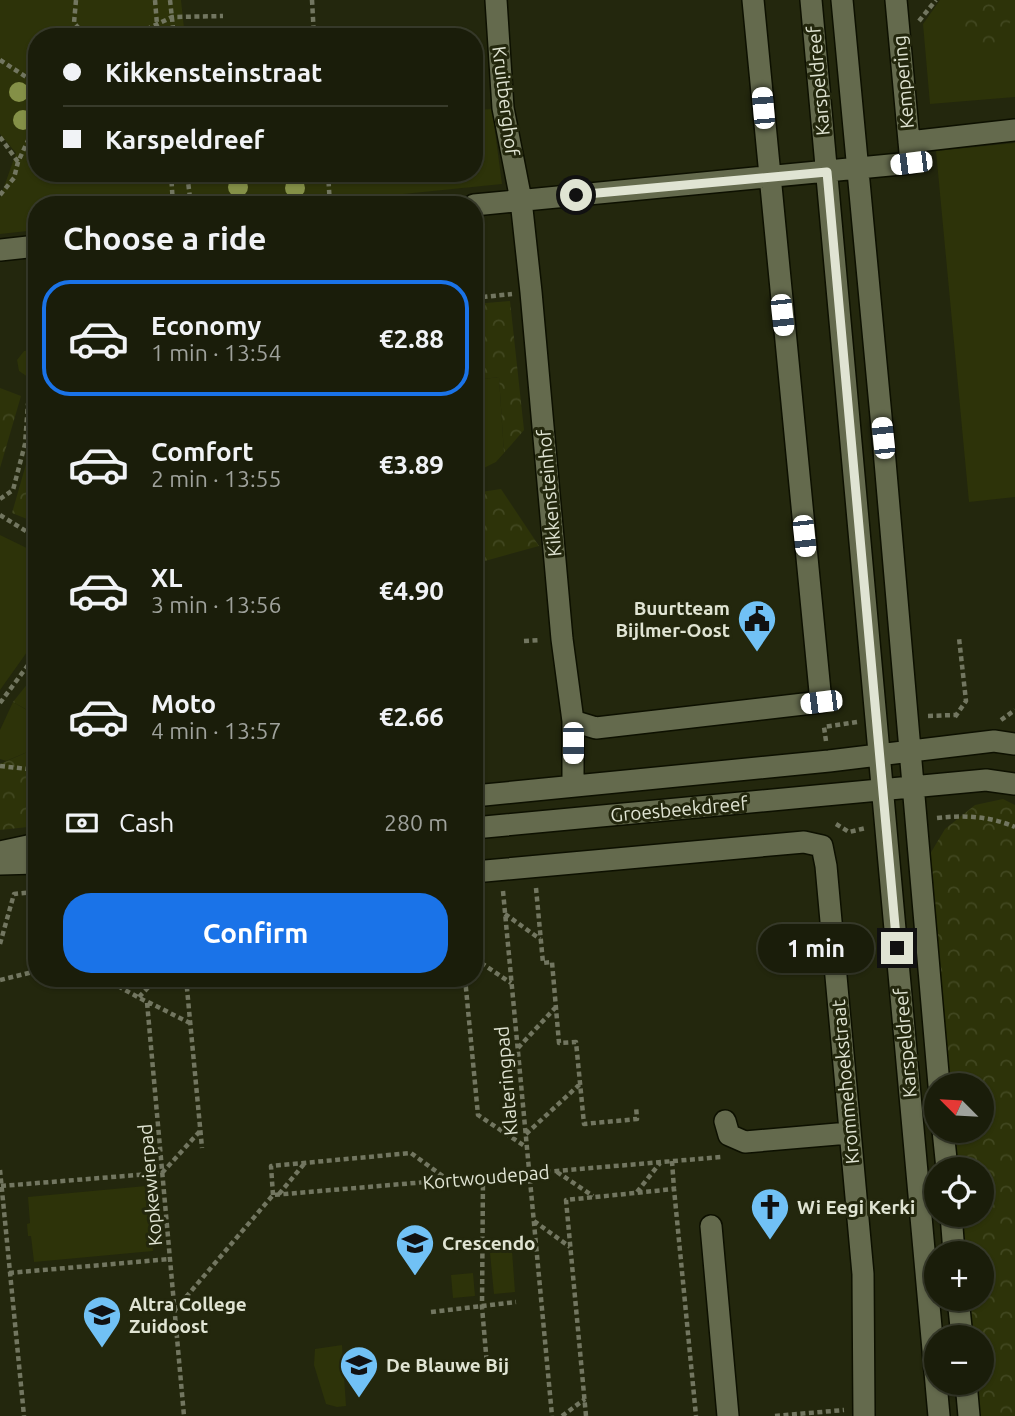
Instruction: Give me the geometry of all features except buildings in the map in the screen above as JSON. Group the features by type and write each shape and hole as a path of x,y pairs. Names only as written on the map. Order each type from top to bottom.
{"street":[{"name":"Kruitberghof","path":"496,0 503,108 521,200"},
{"path":"573,721 596,729 821,702 753,0"},
{"name":"Karspeldreef","path":"811,0 939,1416"},
{"name":"Karspeldreef","path":"842,0 938,1073"},
{"name":"Kempering","path":"858,170 911,163 896,0"},
{"path":"909,142 1015,130"},
{"path":"483,204 858,170"},
{"name":"Kikkensteinhof","path":"521,200 562,639 573,721 573,786"},
{"path":"0,250 28,247"},
{"name":"Groesbeekdreef","path":"483,795 994,741 1015,744"},
{"name":"Groesbeekdreef","path":"483,827 986,780 1015,783"},
{"name":"Krommehoekstraat","path":"483,871 804,842 822,846 863,1274 864,1416"},
{"path":"0,852 28,846"},
{"path":"0,864 28,863"},
{"path":"724,1121 729,1135 745,1142 849,1133"},
{"path":"711,1226 729,1416"},
{"path":"967,1395 969,1416"}],"path":[{"path":"76,0 74,23 79,28"},
{"path":"155,0 157,28"},
{"path":"170,0 173,28"},
{"path":"312,0 314,28"},
{"path":"147,28 172,17 222,16"},
{"path":"0,60 28,78"},
{"path":"1,140 18,162"},
{"path":"0,195 14,178 28,140"},
{"path":"483,297 531,292"},
{"path":"0,499 13,490 25,444 28,414"},
{"path":"0,515 28,532"},
{"path":"956,716 966,701 959,638"},
{"path":"0,703 28,665"},
{"path":"0,766 28,769"},
{"path":"964,815 999,820 1015,827"},
{"path":"534,866 543,963 552,962 559,1043 576,1042 584,1124 638,1119 636,1106"},
{"name":"Klateringpad","path":"501,869 552,1416"},
{"path":"0,944 14,894 28,893"},
{"path":"505,914 541,940"},
{"path":"483,964 512,984"},
{"path":"0,981 28,973"},
{"path":"120,987 191,1024"},
{"path":"139,997 148,987"},
{"path":"187,987 202,1148"},
{"path":"467,987 478,1115 526,1147"},
{"name":"Kopkewierpad","path":"147,1002 184,1416"},
{"path":"518,1049 556,1007"},
{"path":"525,1135 580,1084"},
{"path":"2,1186 162,1173 201,1130"},
{"path":"276,1195 271,1166 411,1153 449,1180"},
{"name":"Kortwoudepad","path":"276,1195 727,1157"},
{"path":"672,1161 696,1416"},
{"path":"637,1193 660,1162"},
{"path":"175,1310 305,1163"},
{"path":"0,1170 24,1416"},
{"path":"555,1171 594,1197"},
{"path":"483,1177 482,1307 487,1365"},
{"path":"586,1416 566,1200 674,1189"},
{"path":"533,1221 571,1247"},
{"path":"9,1273 170,1259"},
{"path":"431,1312 516,1303"},
{"path":"562,1416 585,1399"},
{"path":"775,1416 850,1410 849,1416"}],"green space":[{"path":"0,0 181,0 184,28 28,28 28,182 483,182 483,110 492,109 502,184 384,196 28,196 28,231 0,234 0,198 16,153 0,134"},
{"path":"940,0 1015,0 1015,97 930,104 923,24"},
{"path":"962,0 1015,0 1015,14 996,46 969,50 960,4"},
{"path":"1015,143 1015,497 969,502 936,151"},
{"path":"510,301 524,430 504,453 499,377 483,379 483,303"},
{"path":"28,350 28,377 19,371 17,360 24,351"},
{"path":"499,377 504,453 496,462 483,468 483,379"},
{"path":"0,388 21,396 0,468"},
{"path":"28,457 28,519 12,513"},
{"path":"501,489 539,546 483,562 483,492"},
{"path":"0,535 28,549 28,651 0,690"},
{"path":"28,683 28,710 13,702"},
{"path":"13,702 28,711 28,752 6,761 0,759 0,730"},
{"path":"28,752 28,827 0,830 0,764"},
{"path":"1003,799 1015,805 1015,1416 974,1416 972,1395 994,1395 994,1325 967,1325 966,1311 994,1311 994,1241 961,1241 961,1227 994,1227 994,1157 956,1157 955,1143 994,1143 994,1073 949,1073 930,854 945,829 975,805"},
{"path":"146,1186 149,1213 152,1213 153,1224 150,1225 153,1251 34,1262 31,1236 28,1236 28,1197"},
{"path":"512,1251 515,1292 494,1294 490,1253"},
{"path":"473,1273 475,1296 453,1298 451,1275"},
{"path":"342,1345 346,1406 337,1407 326,1404 314,1365 315,1349"}],"place":[{"name":"Buurtteam Bijlmer-Oost","path":"757,653"},
{"name":"Wi Eegi Kerki","path":"770,1241"},
{"name":"Crescendo","path":"415,1277"},
{"name":"Altra College Zuidoost","path":"102,1349"},
{"name":"De Blauwe Bij","path":"359,1399"}],"route":[{"path":"576,195 827,172 897,948"}]}
